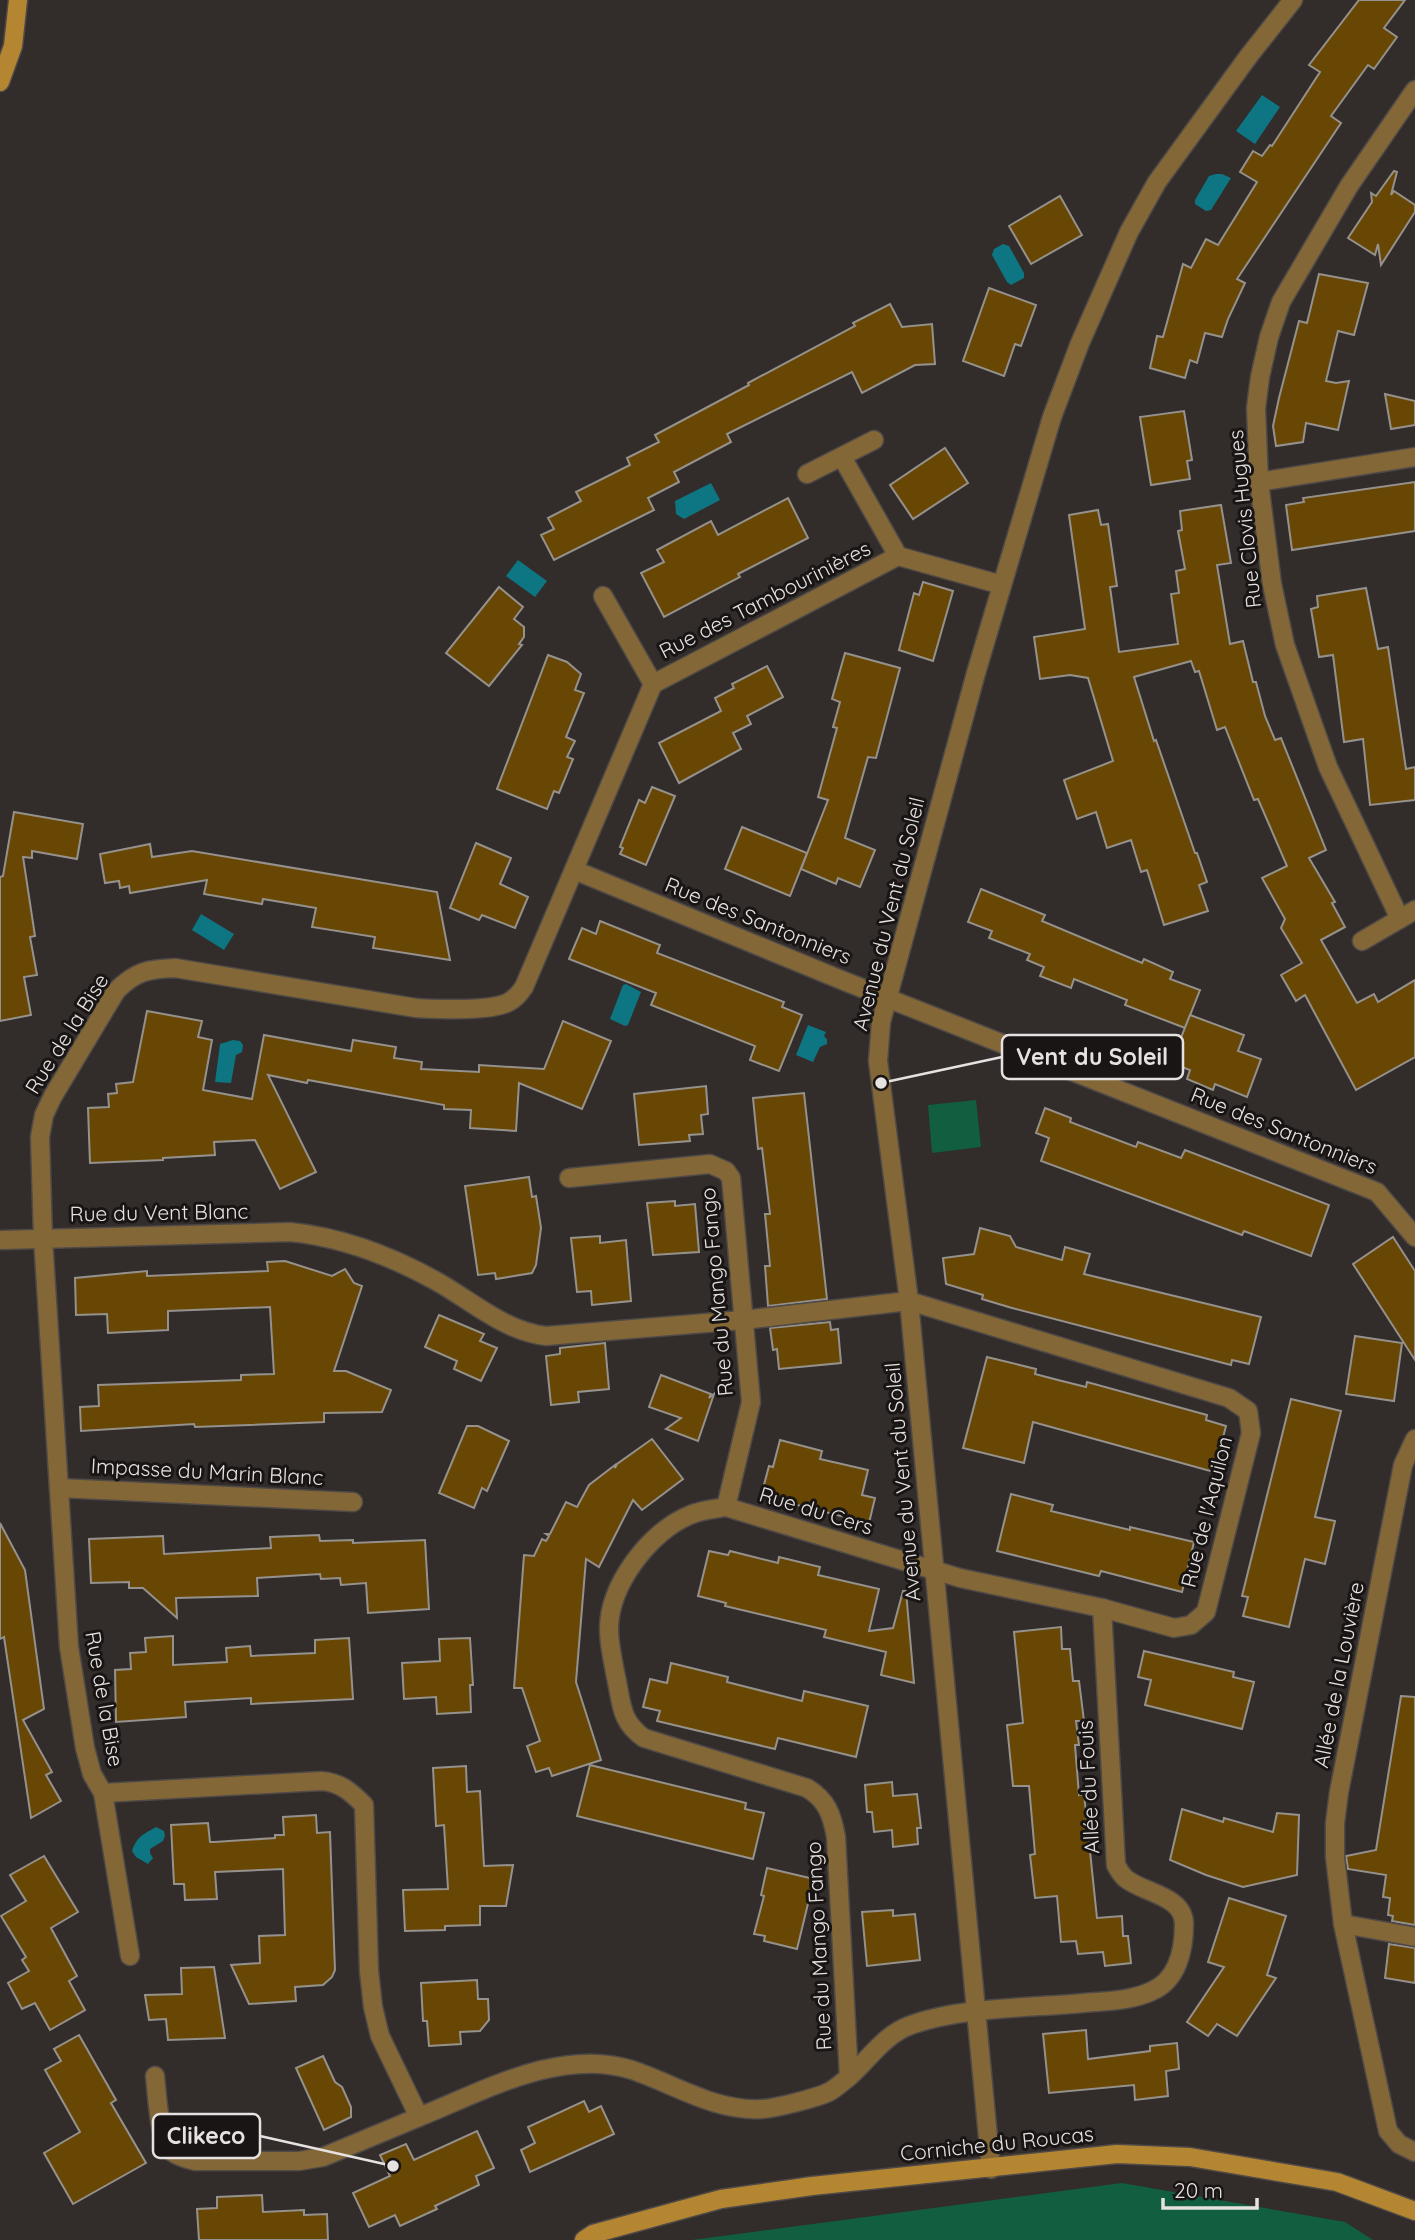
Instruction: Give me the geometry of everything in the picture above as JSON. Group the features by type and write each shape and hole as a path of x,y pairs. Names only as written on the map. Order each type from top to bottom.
{"main road":[{"path":"0,82 13,46 18,0"},
{"name":"Corniche du Roucas","path":"584,2240 593,2234 720,2199 812,2186 1117,2154 1190,2157 1337,2182 1415,2211"}],"street":[{"name":"Avenue du Vent du Soleil","path":"990,2169 909,1301 878,1061 881,1022 1002,585 1052,417 1080,344 1129,232 1157,182 1293,0"},
{"name":"Rue Clovis Hugues","path":"1362,941 1408,915 1328,767 1285,645 1272,584 1259,482 1256,408 1259,377 1281,302 1349,186 1415,90"},
{"path":"807,474 874,440"},
{"name":"Rue des Tambourinières","path":"842,457 898,556"},
{"path":"1259,482 1415,457"},
{"name":"Rue des Tambourinières","path":"574,870 653,684 898,556 1002,585"},
{"name":"Rue des Tambourinières","path":"603,596 653,684"},
{"name":"Rue des Santonniers","path":"574,870 888,999 1377,1192 1415,1237"},
{"name":"Rue de la Bise","path":"419,2117 380,2036 373,2007 369,1971 364,1805 349,1790 331,1782 103,1793 92,1774 85,1748 69,1647 43,1238 40,1137 44,1115 53,1096 116,991 131,977 145,970 175,968 416,1007 455,1010 506,1004 517,997 524,987 574,870"},
{"name":"Rue du Mango Fango","path":"569,1178 709,1164 726,1171 731,1178 751,1402 726,1507 691,1514 666,1528 646,1547 625,1577 613,1606 609,1627 611,1653 624,1716 631,1729 644,1738 807,1788 820,1796 831,1814 836,1837 849,2077"},
{"name":"Rue du Vent Blanc","path":"2,1240 289,1232 317,1235 359,1246 435,1280 510,1326 529,1334 546,1336 743,1320"},
{"path":"743,1320 909,1301"},
{"name":"Rue de l'Aquilon","path":"909,1301 1229,1398 1248,1411 1251,1433 1206,1612 1191,1625 1174,1628 1102,1608 933,1570"},
{"name":"Allée de la Louvière","path":"1415,1439 1403,1465 1339,1792 1335,1857 1343,1924 1388,2131 1399,2144 1415,2152"},
{"name":"Impasse du Marin Blanc","path":"59,1488 353,1502"},
{"name":"Rue du Cers","path":"726,1507 933,1570"},
{"name":"Allée du Fouis","path":"977,2012 1127,1999 1166,1983 1177,1968 1184,1923 1182,1913 1172,1902 1125,1878 1116,1865 1102,1608"},
{"path":"103,1793 130,1956"},
{"path":"1343,1924 1415,1937"},
{"path":"155,2076 164,2140 170,2150 182,2158 195,2161 299,2161 323,2157 535,2071 564,2064 612,2064 721,2105 740,2109 765,2109 830,2091 849,2077 900,2029 934,2018 977,2012"}],"green space":[{"path":"976,1100 981,1147 932,1153 928,1105"},
{"path":"1122,2183 1345,2222 1373,2240 692,2240"}],"water":[{"path":"1262,95 1280,107 1255,144 1236,131"},
{"path":"1216,174 1231,178 1211,210 1206,211 1195,204 1195,200 1209,176"},
{"path":"1003,244 1009,246 1024,273 1024,278 1011,285 992,255 994,249"},
{"path":"711,483 720,500 684,519 676,514 675,501"},
{"path":"518,560 547,581 535,597 506,576"},
{"path":"201,914 234,934 224,950 192,930"},
{"path":"623,985 641,992 628,1025 625,1026 610,1019"},
{"path":"808,1025 826,1032 824,1036 827,1039 827,1044 820,1047 813,1062 796,1055"},
{"path":"240,1041 243,1045 242,1052 236,1055 231,1083 215,1082 220,1044"},
{"path":"156,1827 164,1831 165,1836 163,1841 150,1849 153,1858 148,1864 136,1857 132,1851 144,1834"}],"building":[{"path":"1359,0 1405,0 1384,28 1397,37 1374,69 1368,65 1331,116 1341,123 1237,279 1245,283 1222,337 1205,333 1197,363 1190,360 1185,378 1150,368 1157,336 1163,337 1183,264 1191,268 1206,239 1218,245 1257,182 1240,172 1253,151 1262,156 1270,145 1272,146 1320,72 1309,65"},
{"path":"1394,171 1397,172 1391,195 1394,191 1415,205 1415,212 1381,265 1378,244 1375,255 1348,238 1372,202 1371,193 1376,196"},
{"path":"1060,196 1082,235 1031,264 1009,226"},
{"path":"1319,274 1368,283 1354,335 1338,331 1326,381 1349,381 1338,430 1306,423 1303,442 1276,446 1273,426 1279,398 1299,321 1307,323"},
{"path":"989,288 1036,305 1021,346 1015,344 1004,376 963,361"},
{"path":"890,304 902,327 932,324 935,364 915,365 862,393 852,372 727,434 731,442 674,472 679,482 648,498 654,510 554,560 541,535 554,529 548,518 581,501 576,492 630,465 627,458 659,442 655,435 855,326 853,323"},
{"path":"1385,394 1415,401 1415,425 1391,429"},
{"path":"1184,411 1192,460 1187,461 1190,479 1151,485 1140,417"},
{"path":"945,448 968,483 913,519 890,485"},
{"path":"1415,482 1415,531 1292,550 1286,505 1304,502 1303,498"},
{"path":"788,498 808,538 738,574 740,577 664,617 641,573 664,562 657,550 711,521 718,535"},
{"path":"1221,505 1231,563 1217,565 1230,644 1243,641 1265,716 1275,740 1281,738 1326,850 1309,858 1335,902 1332,903 1345,927 1321,940 1357,1003 1374,994 1378,1002 1415,980 1415,1057 1356,1090 1305,995 1296,1001 1281,975 1302,963 1281,928 1285,919 1262,878 1287,866 1258,799 1254,800 1225,727 1217,730 1199,671 1195,672 1191,661 1134,677 1154,741 1156,740 1207,882 1199,885 1208,911 1164,925 1147,870 1141,872 1131,840 1107,848 1096,812 1077,819 1064,780 1113,761 1088,678 1070,675 1040,679 1034,637 1085,629 1069,515 1098,510 1101,525 1108,524 1117,586 1110,587 1119,652 1178,644 1171,594 1179,593 1176,571 1185,569 1178,531 1182,530 1180,511"},
{"path":"923,582 953,591 933,661 899,650 914,593 919,595"},
{"path":"499,587 523,607 514,619 524,627 524,637 519,644 522,645 489,686 446,653"},
{"path":"1366,588 1378,649 1388,647 1406,769 1415,767 1415,800 1370,805 1363,739 1344,742 1333,655 1319,657 1311,609 1318,607 1317,596"},
{"path":"845,653 900,668 876,758 868,757 845,838 875,850 860,887 838,878 836,884 801,869 828,800 818,797 837,728 833,727 840,702 832,699"},
{"path":"548,655 567,662 581,674 575,690 584,693 566,737 575,741 567,757 573,759 559,793 554,791 547,809 497,789"},
{"path":"767,666 783,697 747,716 751,724 733,733 741,749 679,783 659,743 721,711 715,698 734,688 732,684"},
{"path":"652,787 675,796 646,865 620,854 623,848 620,847 639,800 645,803"},
{"path":"14,812 83,824 77,859 32,851 32,858 23,857 35,936 30,937 37,975 24,977 31,1015 0,1021 0,877 3,876"},
{"path":"742,827 807,853 790,896 725,869"},
{"path":"476,843 511,858 500,884 528,897 515,928 482,915 479,920 450,908"},
{"path":"150,844 152,857 192,851 437,892 450,960 373,948 375,937 312,927 316,908 263,899 262,904 204,894 207,880 130,893 129,886 120,888 119,881 105,883 100,854"},
{"path":"981,889 1045,915 1042,921 1142,963 1144,959 1173,972 1170,979 1200,990 1185,1028 1125,1005 1127,1000 1074,979 1071,988 1040,976 1044,967 1027,960 1030,954 989,938 992,931 968,922"},
{"path":"600,921 660,945 657,953 784,1002 782,1007 802,1015 779,1071 750,1060 755,1046 651,1005 656,993 569,959 582,928 596,934"},
{"path":"147,1011 202,1021 198,1037 212,1040 203,1090 252,1099 264,1035 351,1051 353,1040 396,1047 394,1058 422,1062 421,1069 479,1072 479,1065 544,1069 563,1021 611,1041 582,1109 519,1083 516,1131 470,1128 471,1110 444,1109 444,1105 268,1075 316,1172 280,1189 255,1140 214,1142 215,1155 90,1163 88,1108 109,1107 108,1094 117,1093 116,1084 133,1082"},
{"path":"1190,1015 1244,1035 1238,1051 1261,1059 1247,1097 1215,1084 1213,1090 1187,1079 1190,1070 1171,1063"},
{"path":"706,1086 708,1114 701,1115 703,1134 689,1135 690,1141 639,1145 634,1094"},
{"path":"804,1093 827,1299 768,1306 765,1266 770,1266 765,1214 770,1214 762,1148 758,1149 753,1098"},
{"path":"1045,1108 1071,1118 1070,1122 1136,1147 1138,1142 1181,1158 1185,1150 1329,1205 1311,1256 1244,1231 1242,1235 1041,1161 1049,1138 1036,1133"},
{"path":"529,1177 532,1197 536,1196 541,1228 536,1265 532,1273 496,1279 495,1273 478,1275 465,1186"},
{"path":"675,1201 675,1206 695,1204 699,1252 653,1255 647,1203"},
{"path":"980,1228 1010,1236 1016,1247 1062,1260 1065,1247 1090,1254 1084,1274 1261,1317 1249,1364 1232,1360 1231,1365 1012,1308 982,1299 983,1295 946,1284 943,1258 974,1254"},
{"path":"600,1236 600,1243 626,1240 631,1301 592,1305 591,1291 577,1292 571,1238"},
{"path":"1393,1237 1415,1271 1415,1360 1353,1264"},
{"path":"285,1261 332,1276 345,1269 354,1283 362,1286 334,1371 346,1371 391,1390 382,1412 324,1413 324,1422 195,1427 194,1424 81,1431 80,1407 99,1406 98,1385 241,1380 241,1375 274,1374 270,1307 168,1311 168,1330 108,1333 107,1314 76,1315 75,1278 147,1271 147,1276 268,1271 267,1262"},
{"path":"439,1315 484,1334 480,1341 497,1348 481,1381 454,1369 457,1361 425,1347"},
{"path":"830,1322 831,1330 838,1329 841,1363 779,1369 777,1349 773,1350 770,1328"},
{"path":"1355,1336 1402,1343 1394,1401 1346,1394"},
{"path":"605,1343 609,1389 578,1392 579,1402 551,1405 546,1356 560,1354 560,1348"},
{"path":"987,1357 1036,1369 1035,1374 1086,1387 1087,1382 1207,1415 1206,1420 1226,1426 1214,1472 1033,1422 1024,1463 963,1448"},
{"path":"661,1375 711,1394 709,1398 714,1394 698,1441 666,1429 681,1418 649,1407"},
{"path":"1291,1399 1341,1411 1315,1517 1335,1521 1325,1564 1305,1559 1289,1627 1243,1616 1248,1597 1242,1596"},
{"path":"467,1426 478,1426 509,1441 487,1491 482,1488 474,1508 439,1493"},
{"path":"652,1439 683,1479 642,1510 633,1500 599,1567 586,1559 576,1682 601,1760 552,1776 549,1768 536,1772 527,1746 540,1741 522,1688 514,1688 524,1555 534,1556 542,1539 546,1541 549,1536 546,1534 550,1534 566,1502 577,1507 589,1485"},
{"path":"780,1440 822,1451 820,1459 868,1470 862,1495 875,1498 869,1523 761,1496"},
{"path":"1011,1494 1053,1505 1051,1511 1194,1542 1182,1592 1101,1571 1099,1576 997,1551"},
{"path":"0,1523 25,1570 44,1709 23,1720 52,1772 46,1775 61,1801 31,1818 4,1637 0,1639"},
{"path":"319,1535 320,1541 353,1540 353,1543 425,1540 429,1609 368,1613 366,1583 341,1585 340,1578 321,1579 320,1574 257,1578 258,1596 176,1598 177,1618 143,1588 129,1588 129,1582 91,1583 89,1539 163,1536 164,1554 271,1548 270,1537"},
{"path":"709,1551 728,1555 730,1551 778,1563 779,1557 820,1567 818,1575 879,1589 869,1631 893,1628 903,1591 906,1591 914,1683 881,1675 886,1652 824,1637 826,1630 725,1606 726,1603 698,1596"},
{"path":"1061,1627 1062,1649 1070,1649 1073,1681 1079,1681 1084,1721 1076,1721 1079,1745 1075,1745 1079,1795 1084,1794 1097,1918 1122,1916 1123,1936 1128,1936 1131,1963 1105,1966 1103,1952 1078,1954 1076,1941 1061,1942 1057,1896 1035,1898 1030,1855 1035,1854 1029,1786 1013,1786 1007,1725 1023,1723 1014,1632"},
{"path":"173,1636 173,1665 227,1662 226,1648 250,1646 251,1656 315,1653 315,1640 349,1638 353,1699 251,1704 251,1698 185,1702 186,1717 116,1722 115,1670 131,1669 130,1653 146,1652 145,1638"},
{"path":"470,1638 473,1685 470,1685 471,1712 437,1714 436,1697 404,1699 402,1663 440,1661 439,1639"},
{"path":"1144,1651 1234,1672 1233,1677 1254,1682 1242,1729 1145,1705 1151,1680 1138,1677"},
{"path":"671,1663 728,1677 727,1682 802,1701 804,1691 868,1706 856,1757 778,1738 775,1749 657,1721 660,1711 643,1707 650,1679 667,1683"},
{"path":"1401,1696 1415,1697 1415,1925 1392,1921 1393,1916 1388,1915 1390,1898 1383,1897 1386,1875 1348,1869 1346,1856 1376,1850"},
{"path":"590,1765 746,1803 745,1809 764,1813 753,1859 577,1816"},
{"path":"466,1766 467,1792 480,1791 484,1866 513,1865 506,1906 480,1906 480,1925 445,1926 445,1930 405,1931 403,1890 448,1889 444,1825 436,1826 433,1768"},
{"path":"892,1782 893,1796 917,1794 921,1828 917,1828 918,1844 893,1847 892,1830 874,1832 872,1812 867,1812 865,1785"},
{"path":"1182,1809 1223,1822 1224,1818 1273,1832 1277,1813 1299,1815 1297,1875 1243,1887 1170,1860"},
{"path":"316,1815 317,1833 330,1832 335,1970 323,1985 295,1987 296,2001 249,2004 231,1965 260,1963 259,1936 285,1935 283,1869 215,1872 217,1899 185,1900 184,1884 174,1884 171,1825 208,1823 210,1842 275,1838 275,1835 284,1835 283,1817"},
{"path":"44,1856 78,1912 51,1928 77,1976 69,1981 85,2010 50,2030 35,2003 22,2009 8,1983 29,1971 22,1960 26,1957 1,1916 26,1901 10,1875"},
{"path":"767,1868 814,1879 797,1949 764,1941 765,1936 754,1934 764,1896 761,1895"},
{"path":"1229,1898 1286,1916 1267,1975 1276,1978 1237,2036 1217,2024 1208,2036 1187,2022 1224,1967 1208,1962"},
{"path":"893,1910 893,1916 915,1914 920,1960 867,1966 862,1912"},
{"path":"1389,1944 1415,1948 1415,1983 1385,1978"},
{"path":"214,1967 225,2038 168,2040 166,2019 149,2020 145,1995 182,1994 181,1968"},
{"path":"477,1980 478,1999 488,1999 489,2020 480,2031 460,2032 461,2044 429,2046 427,2021 423,2021 421,1983"},
{"path":"1086,2030 1088,2059 1150,2051 1150,2046 1177,2043 1179,2069 1166,2071 1168,2096 1135,2100 1134,2085 1049,2093 1043,2034"},
{"path":"79,2035 116,2100 111,2103 146,2163 73,2204 44,2153 80,2132 45,2070 61,2061 54,2049"},
{"path":"323,2056 351,2107 351,2117 324,2130 296,2068"},
{"path":"584,2101 589,2112 601,2106 614,2134 530,2172 521,2150 535,2143 528,2127"},
{"path":"477,2131 494,2168 476,2176 479,2185 400,2226 395,2215 369,2227 353,2193 390,2176 380,2155 406,2144 414,2160"},
{"path":"262,2195 263,2212 304,2210 304,2215 327,2214 328,2240 199,2240 197,2209 217,2208 217,2197"}],"place":[{"name":"Vent du Soleil","path":"881,1083"},
{"name":"Clikeco","path":"393,2166"}]}
